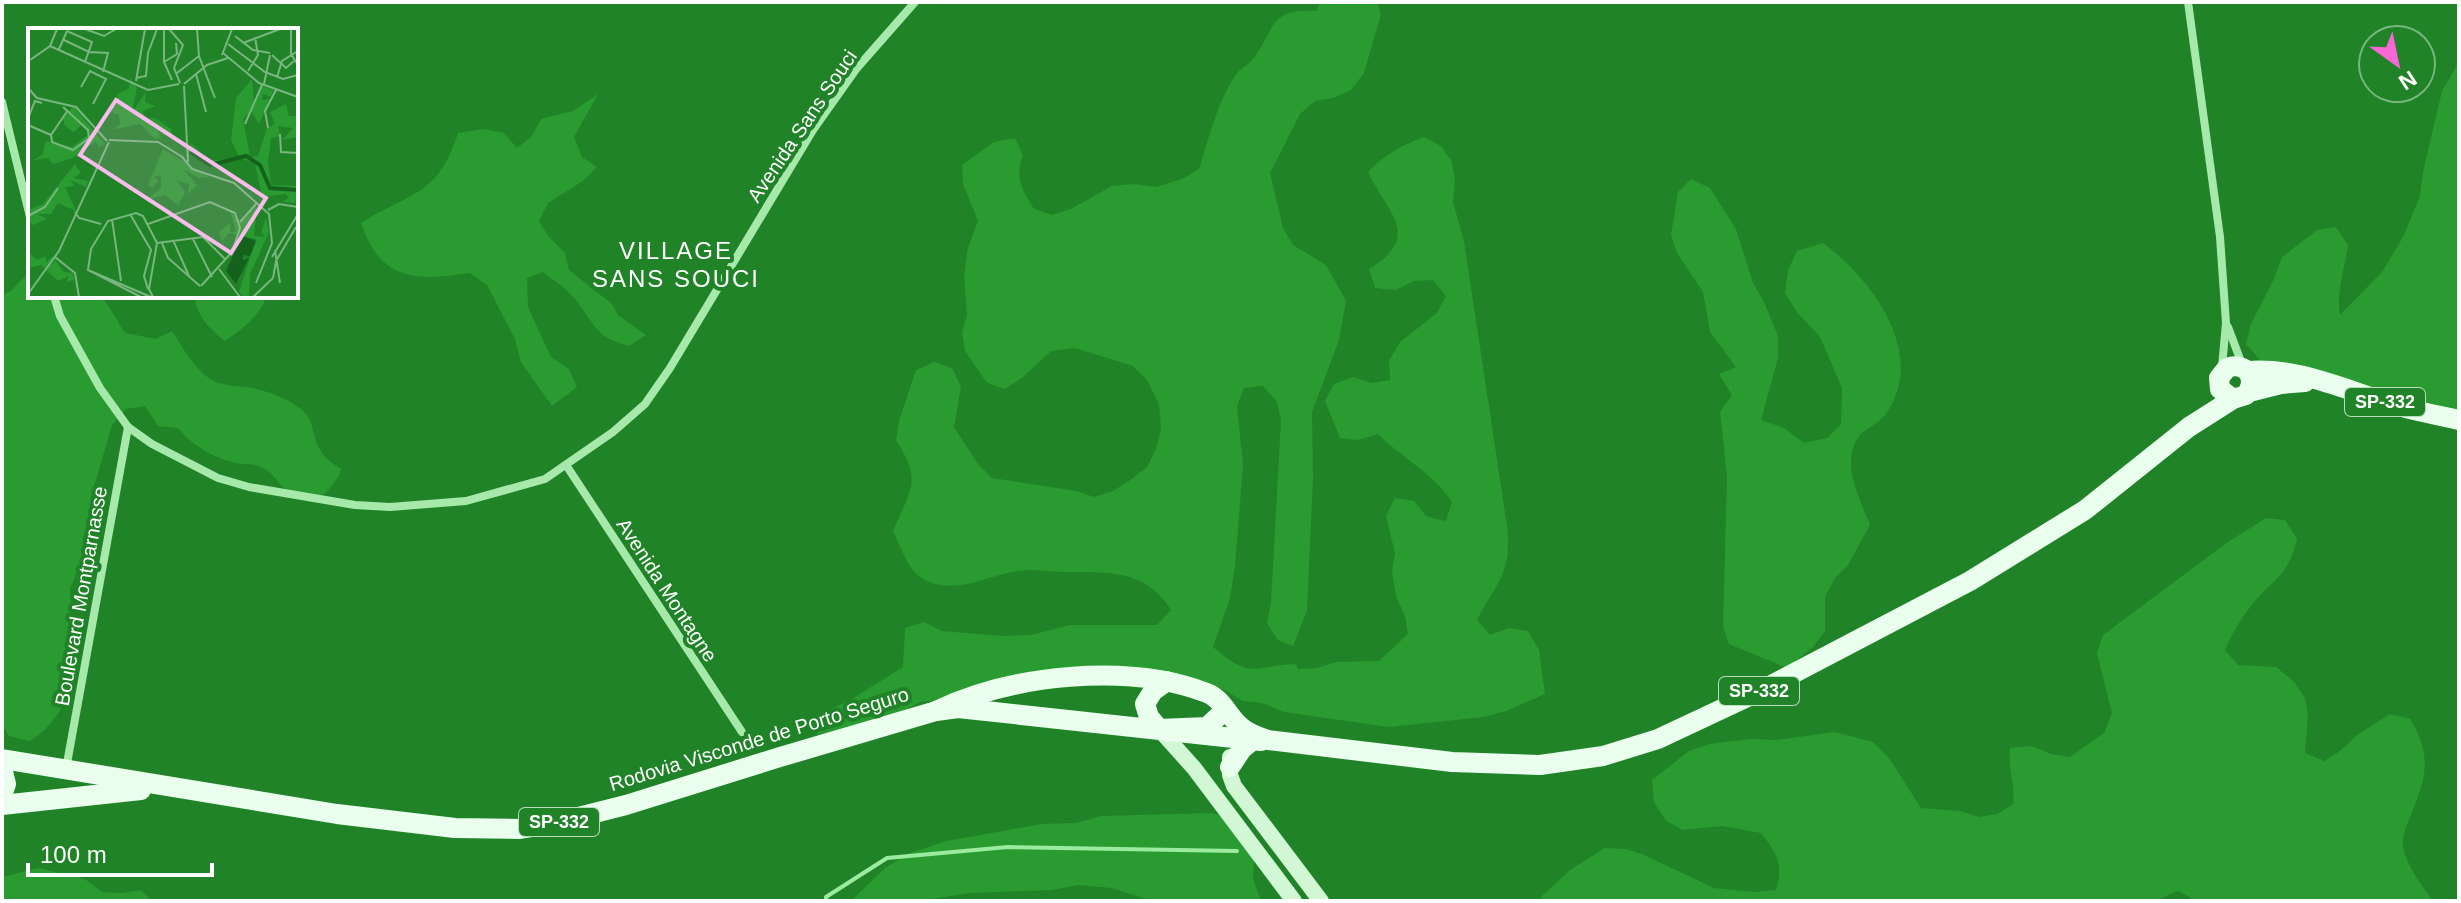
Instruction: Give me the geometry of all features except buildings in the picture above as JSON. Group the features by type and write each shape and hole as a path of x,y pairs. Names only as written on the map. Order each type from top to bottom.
{"main road":[{"name":"SP-332","path":"2246,369 2297,373 2313,381 2395,405 2459,420"},
{"path":"2231,387 2252,381 2246,369"},
{"name":"SP-332","path":"2231,387 2313,381"},
{"name":"Rodovia Visconde de Porto Seguro","path":"936,711 969,708 1452,762 1540,765 1603,756 1658,739 1756,693 1982,575 2105,496 2189,427 2205,400 2231,387"},
{"name":"Rodovia Visconde de Porto Seguro","path":"2,759 337,814 455,828 520,829 626,805 936,711 982,693 1066,677 1092,674 1167,681 1207,693 1242,729 1260,741"},
{"path":"1167,681 1153,691 1145,704 1149,717 1194,768 1294,901"},
{"path":"1159,729 1207,727 1221,705"},
{"path":"1221,705 1229,739 1234,786 1321,901"},
{"path":"1230,767 1242,749 1260,741"},
{"path":"2,768 6,784 2,795"},
{"name":"Rodovia Visconde de Porto Seguro","path":"2,805 169,787"}],"street":[{"name":"Avenida Sans Souci","path":"55,298 60,316 83,359 128,427 166,452 218,478 249,487 355,505 390,507 466,501 545,479 613,432 645,404 670,368 813,130 857,68 915,2"},
{"path":"2188,2 2220,237 2231,387"},
{"path":"2,102 28,209"},
{"path":"2226,323 2246,369"},
{"name":"Boulevard Montparnasse","path":"66,771 128,427"},
{"name":"Avenida Montagne","path":"566,465 742,732"}],"green space":[{"path":"1321,2 1377,2 1381,14 1364,73 1351,90 1315,101 1300,114 1270,173 1283,228 1293,245 1326,265 1346,301 1339,340 1312,412 1313,478 1307,611 1293,646 1278,640 1267,623 1271,602 1281,420 1277,402 1263,386 1244,388 1237,406 1243,465 1235,567 1230,598 1213,647 1236,664 1252,669 1296,664 1298,669 1317,668 1336,662 1379,661 1408,634 1405,616 1396,596 1392,572 1395,553 1386,516 1395,498 1414,501 1426,516 1446,521 1452,502 1436,483 1378,434 1358,440 1340,438 1325,401 1334,384 1353,377 1371,383 1390,380 1389,361 1400,342 1437,313 1446,296 1433,280 1414,281 1396,290 1375,288 1369,269 1385,257 1398,235 1391,212 1368,172 1394,151 1424,137 1441,146 1452,162 1455,181 1453,202 1464,241 1507,526 1507,555 1502,576 1477,620 1490,635 1509,628 1528,631 1539,650 1545,694 1483,717 1389,727 1284,712 1262,703 1243,701 1224,690 1202,683 1133,678 920,702 892,717 817,735 816,716 852,699 903,667 905,628 924,622 942,631 1031,635 1070,625 1157,625 1171,610 1150,587 1138,580 1112,573 1026,570 959,585 938,585 920,577 903,553 893,531 909,495 911,476 896,440 916,370 934,362 952,368 961,387 954,427 978,464 992,478 1076,491 1094,497 1113,491 1147,467 1161,429 1159,404 1147,380 1133,366 1075,348 1051,351 1005,389 987,383 965,351 962,333 967,315 964,276 968,248 978,221 963,184 962,165 994,142 1015,138 1023,155 1020,177 1023,189 1034,209 1052,215 1071,209 1112,186 1133,184 1156,187 1182,179 1199,169 1223,97 1237,74 1253,59 1276,22 1290,13 1316,11"},
{"path":"2459,62 2459,428 2391,409 2367,407 2261,361 2246,344 2251,324 2282,257 2317,230 2336,227 2348,245 2340,289 2340,315 2382,272 2403,237 2420,196 2442,91"},
{"path":"598,94 574,137 582,157 597,167 583,181 548,203 539,221 565,253 569,270 612,304 618,315 646,335 629,346 608,338 596,328 570,293 543,272 527,278 528,307 551,357 569,369 577,387 552,406 521,362 515,339 487,285 470,273 417,276 390,267 369,242 361,223 431,182 450,154 458,133 484,129 504,133 517,148 532,136 541,119 573,111"},
{"path":"1691,179 1710,188 1736,229 1753,283 1778,336 1778,358 1761,420 1784,428 1804,443 1827,438 1841,424 1842,388 1820,337 1797,312 1785,293 1788,270 1797,251 1823,243 1841,258 1876,297 1897,343 1901,367 1897,391 1886,414 1862,434 1852,453 1852,474 1870,525 1848,565 1835,578 1825,597 1825,631 1813,647 1787,668 1729,644 1723,627 1727,476 1720,412 1732,395 1719,374 1736,367 1710,332 1703,292 1677,253 1671,235 1678,192"},
{"path":"28,273 28,298 103,298 125,333 156,339 172,331 193,363 215,382 265,391 297,406 309,419 321,452 341,469 325,494 295,494 281,486 265,469 219,458 196,445 178,428 158,426 145,406 126,409 112,425 91,497 82,560 70,589 72,611 86,633 73,679 54,719 30,741 9,736 2,725 2,295 11,291"},
{"path":"195,298 266,298 250,322 225,341 205,322"},
{"path":"2266,518 2285,520 2297,539 2293,552 2279,577 2243,617 2225,650 2238,665 2276,667 2294,682 2305,698 2308,717 2305,753 2324,761 2390,714 2410,719 2422,745 2425,768 2403,847 2411,868 2433,901 2196,901 2178,891 2155,901 1541,901 1541,897 1570,870 1605,848 1626,849 1644,855 1714,888 1754,892 1776,890 1778,860 1761,833 1722,826 1683,830 1666,821 1654,802 1652,780 1689,751 1710,744 1750,739 1777,740 1835,732 1873,742 1889,758 1921,808 1960,811 1979,817 1997,814 2013,804 2010,748 2032,746 2051,754 2070,757 2104,733 2112,713 2097,653 2103,635 2225,544"},
{"path":"1211,813 1238,819 1254,858 1253,879 1261,901 1153,901 1111,888 1078,885 1052,890 970,893 920,901 851,901 885,868 908,854 946,841 1042,824 1076,823 1101,816"},
{"path":"38,868 85,879 102,892 141,890 152,901 2,901 2,877"}],"waterway":[{"path":"826,901 826,897 887,858 1008,847 1237,851"}],"district":[{"name":"VILLAGE SANS SOUCI","path":"676,265"}]}
